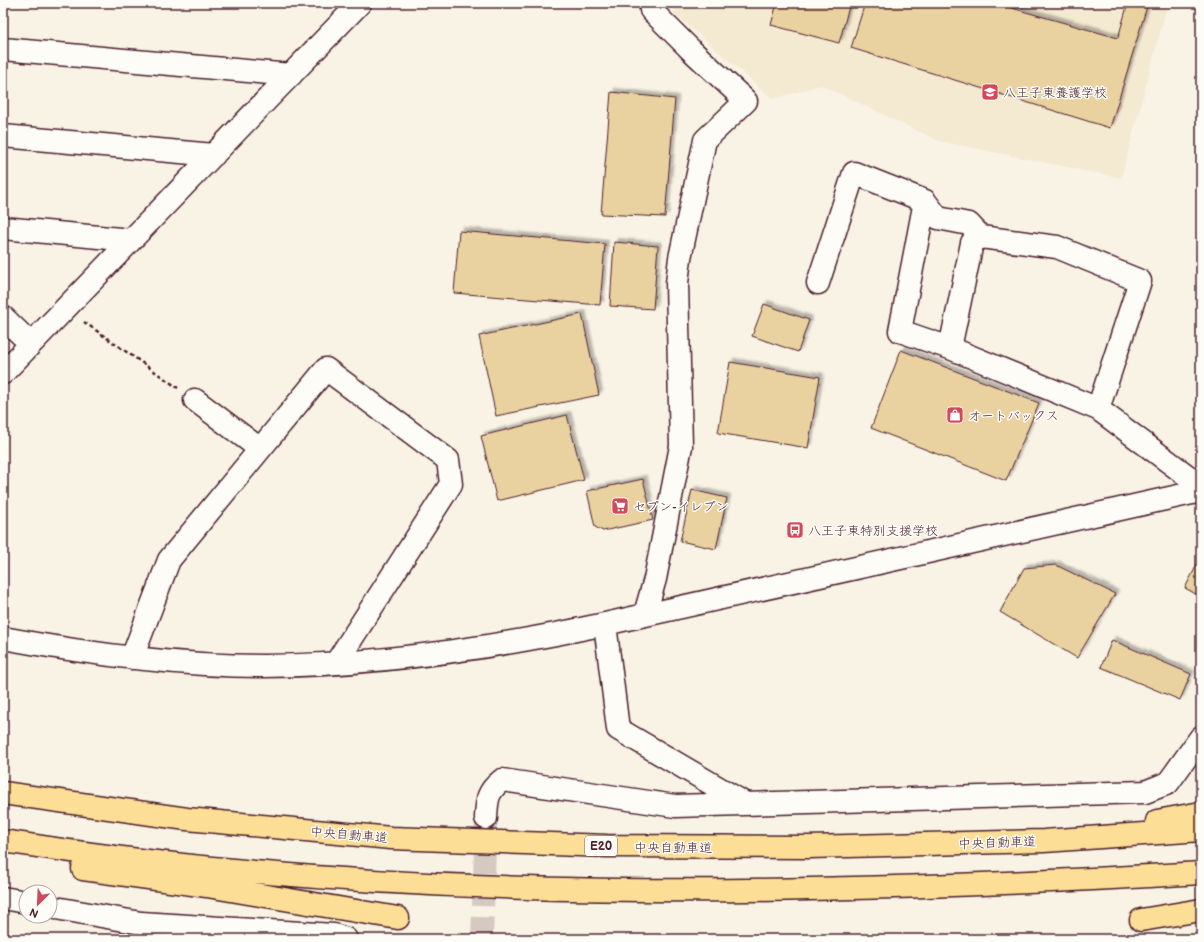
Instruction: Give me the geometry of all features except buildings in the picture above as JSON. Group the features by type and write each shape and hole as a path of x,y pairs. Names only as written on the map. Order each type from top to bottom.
{"highway":[{"name":"中央自動車道","path":"3,793 186,819 391,838 607,846 801,847 1044,841 1201,830"},
{"path":"1044,841 1201,813"},
{"path":"3,841 87,855 277,875 467,886 632,890 799,890 1018,884 1201,873"},
{"path":"3,856 398,918"},
{"path":"1141,920 1201,910"}],"street":[{"path":"3,373 360,3"},
{"path":"646,614 656,579 681,446 677,283 680,258 704,140 746,101 692,51 651,10 656,3"},
{"path":"3,49 291,75"},
{"path":"3,136 214,155"},
{"path":"818,283 854,173 925,201 938,218 969,224 981,237 1057,248 1140,281 1098,409"},
{"path":"925,201 900,331 950,348 1098,409 1201,486"},
{"path":"3,228 131,240"},
{"path":"950,348 972,243 981,237"},
{"path":"3,317 31,344"},
{"path":"132,658 169,560 326,369 448,460 451,484 336,663"},
{"path":"195,400 260,449"},
{"path":"3,638 56,648 132,658 192,663 263,666 336,663 452,652 556,635 1201,491"},
{"path":"605,624 618,728 746,804"},
{"path":"486,818 486,799 492,788 502,780 675,806 1145,792 1168,783 1201,737"},
{"path":"3,898 18,901"},
{"path":"58,909 141,931 334,935 346,939"}],"path":[{"path":"65,309 195,400"}],"shaded area":[{"name":"八王子東養護学校","path":"680,3 1168,3 1121,178 939,141 821,85 773,99 674,13"}],"tunnel":[{"path":"482,939 486,818"}],"place":[{"name":"八王子東養護学校","path":"990,92"},
{"name":"オートバックス","path":"955,415"},
{"name":"セブン-イレブン","path":"620,506"},
{"name":"八王子東特別支援学校","path":"795,530"}]}
